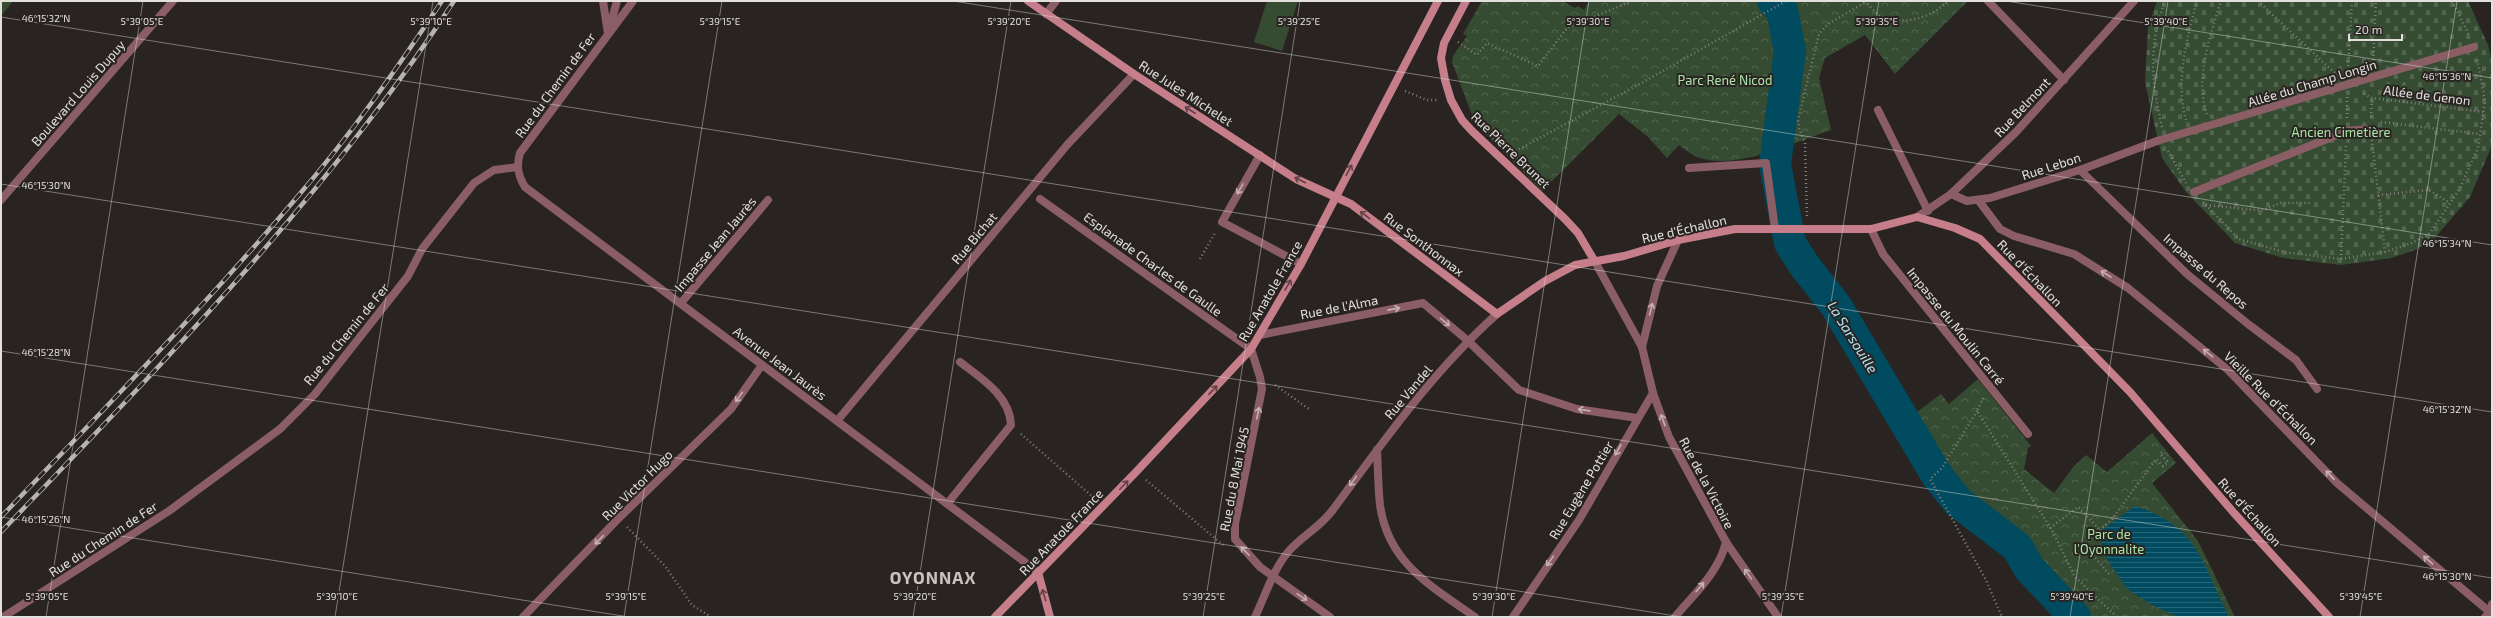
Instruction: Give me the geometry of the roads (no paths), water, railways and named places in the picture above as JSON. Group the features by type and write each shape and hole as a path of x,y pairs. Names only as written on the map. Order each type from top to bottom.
{"main road":[{"name":"Rue Jules Michelet","path":"1028,1 1134,74 1296,179 1335,197"},
{"name":"Rue Anatole France","path":"995,617 1136,472 1251,349 1301,264 1438,1"},
{"name":"Rue Pierre Brunet","path":"1466,1 1444,43 1441,58 1445,80 1451,100 1462,120 1578,233 1594,260"},
{"name":"Rue Sonthonnax","path":"1335,197 1351,204 1497,314"},
{"name":"Rue d'Échallon","path":"1594,260 1624,256 1713,231 1774,229 1871,229 1917,218 1955,228 1980,239 2130,392 2234,513 2329,617"},
{"name":"Rue Vandel","path":"1497,314 1568,268 1594,260"},
{"path":"1038,572 1050,617"}],"street":[{"name":"Boulevard Louis Dupuy","path":"1,200 4,191 173,1"},
{"path":"603,1 608,34"},
{"path":"608,34 617,1"},
{"path":"1046,14 1056,1"},
{"path":"1988,1 2064,80"},
{"name":"Rue Belmont","path":"1917,218 1951,194 2016,132 2134,1"},
{"name":"Rue du Chemin de Fer","path":"3,617 169,511 280,429 315,394 408,276 422,249 474,184 494,170 518,167 520,153 632,2"},
{"name":"Allée du Champ Longin","path":"2161,140 2474,47"},
{"name":"Rue Bichat","path":"837,422 1067,145 1134,74"},
{"path":"1878,110 1928,211"},
{"path":"2194,192 2346,131 2371,125"},
{"name":"Rue Lebon","path":"1951,194 1958,199 1979,201 2080,170 2161,140"},
{"path":"1260,156 1222,222 1301,264"},
{"path":"1689,168 1766,163 1774,229"},
{"name":"Avenue Jean Jaurès","path":"518,167 519,178 525,187 1038,572"},
{"name":"Impasse du Repos","path":"2080,170 2187,274 2296,360 2317,389"},
{"name":"Esplanade Charles de Gaulle","path":"1040,198 1251,349"},
{"name":"Impasse Jean Jaurès","path":"681,303 768,200"},
{"name":"Vieille Rue d'Échallon","path":"1979,201 2000,229 2014,236 2074,254 2128,288 2233,375 2337,483 2481,606 2490,612"},
{"name":"Impasse du Moulin Carré","path":"1871,229 1883,254 2028,434"},
{"name":"Rue de la Victoire","path":"1642,347 1657,286 1678,240"},
{"name":"Rue de la Victoire","path":"1594,260 1642,347 1652,393 1669,437 1726,542 1778,617"},
{"name":"Rue de l'Alma","path":"1260,335 1423,304 1467,340"},
{"name":"Rue Vandel","path":"1255,617 1288,552 1331,512 1377,450 1467,340 1497,314"},
{"path":"1467,340 1519,390 1577,409 1637,418"},
{"name":"Rue du 8 Mai 1945","path":"1251,349 1260,377 1262,389 1235,524 1235,539 1260,568 1330,617"},
{"path":"947,504 1011,425 1009,409 1003,401 988,383 960,362"},
{"name":"Rue Victor Hugo","path":"524,617 618,519 731,409 762,365"},
{"name":"Rue Eugène Pottier","path":"1513,617 1579,520 1652,393"},
{"path":"1377,450 1380,504 1392,545 1414,574 1475,617"},
{"path":"1675,617 1709,577 1720,558 1726,542"}],"water":[{"path":"2135,506 2156,514 2172,524 2185,536 2196,549 2204,563 2229,617 2178,617 2152,605 2127,589 2107,559 2098,533"}],"waterway":[{"name":"La Sarsouille","path":"1773,1 1782,11 1790,51 1775,164 1790,243 1804,265 1836,306 1936,474 1958,502 2017,547 2029,568 2075,617"}],"railway":[{"path":"1,517 115,398 226,278 318,173 391,76 442,1"},
{"path":"1,532 122,406 240,277 297,211 352,143 404,73 454,1"}],"district":[{"name":"OYONNAX","path":"933,577"}],"park label":[{"name":"Parc René Nicod","path":"1725,80"},
{"name":"Ancien Cimetière","path":"2341,132"},
{"name":"Parc de l'Oyonnalite","path":"2109,542"}]}
